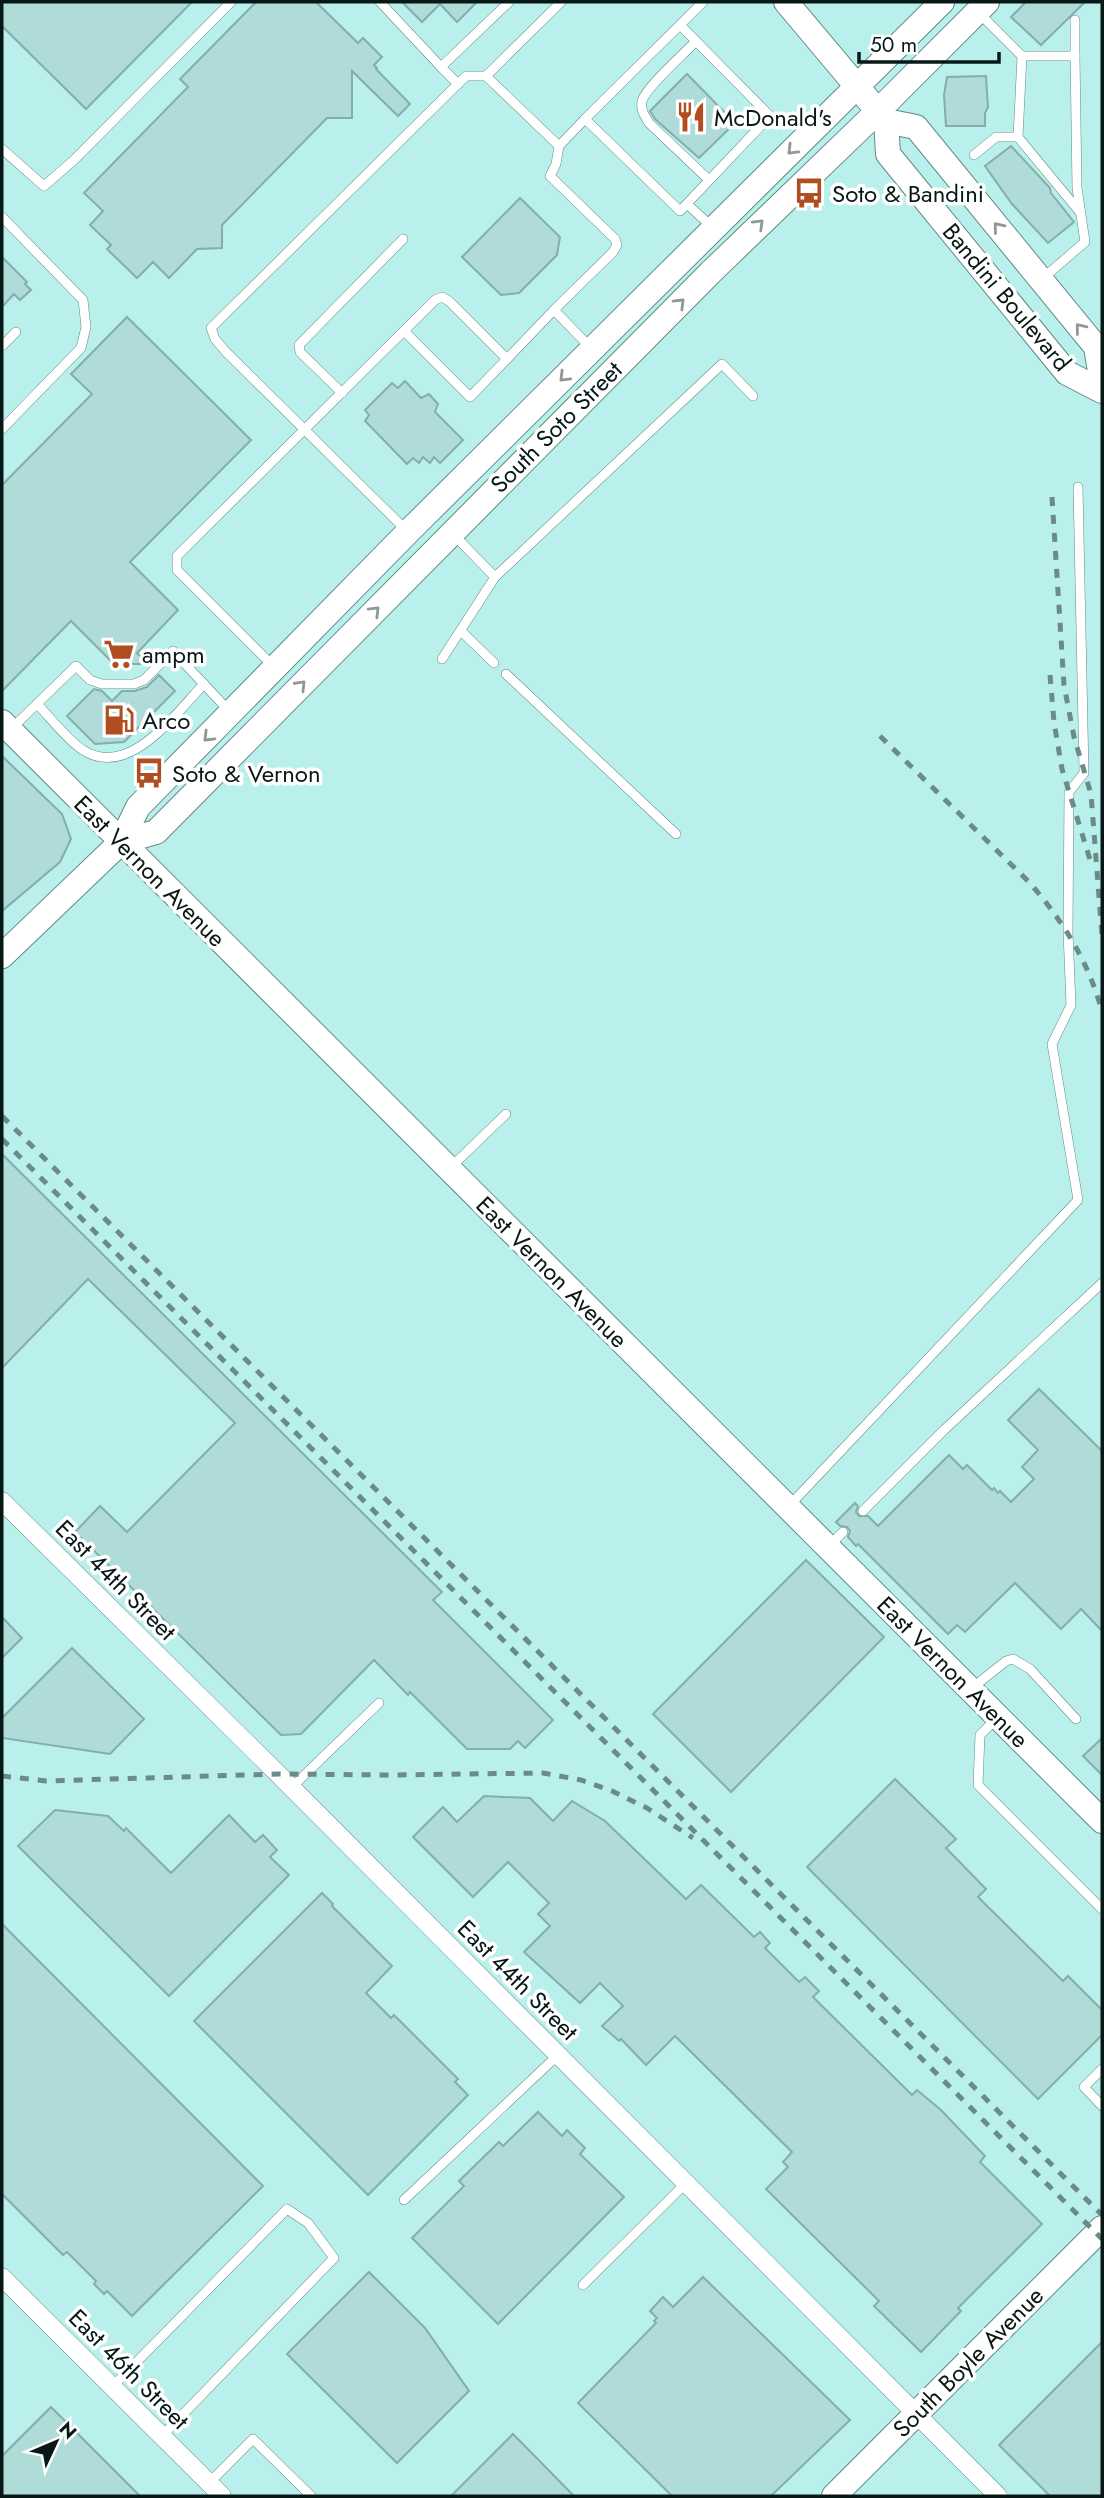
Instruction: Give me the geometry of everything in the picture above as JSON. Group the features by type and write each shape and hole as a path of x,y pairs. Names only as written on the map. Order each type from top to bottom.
{"main road":[{"path":"786,2 873,104"},
{"name":"South Soto Street","path":"121,842 156,832 734,249 873,104 942,2"},
{"name":"South Soto Street","path":"2,956 121,842 138,807 408,532 713,228 873,104 983,7"},
{"name":"Bandini Boulevard","path":"873,104 916,127 1096,347 1102,383"},
{"name":"Bandini Boulevard","path":"873,104 888,154 1067,373 1102,391"},
{"path":"408,532 430,555"},
{"name":"East Vernon Avenue","path":"6,726 788,1508 835,1540 970,1690 1102,1821"},
{"name":"South Boyle Avenue","path":"834,2496 1102,2228"}],"street":[{"name":"East 44th Street","path":"2,1501 998,2496"},
{"name":"East 46th Street","path":"2,2277 222,2496"}],"lane":[{"path":"2,149 44,186 74,160 231,2"},
{"path":"380,2 458,84"},
{"path":"441,67 509,2"},
{"path":"486,76 561,2"},
{"path":"404,331 470,397 613,252 617,245 615,239 550,176 556,164 559,146 703,2"},
{"path":"983,7 1022,56 1017,137 1082,214"},
{"path":"1041,280 1085,242 1077,188 1075,20"},
{"path":"585,119 680,211 770,116 680,25"},
{"path":"696,41 648,91 642,102 642,111 649,123 709,180"},
{"path":"1022,56 1075,56"},
{"path":"408,532 227,354 215,339 211,328 466,76 486,76 559,146"},
{"path":"974,155 996,137 1017,137"},
{"path":"687,204 713,228"},
{"path":"2,218 83,300 86,327 82,348 2,429"},
{"path":"342,393 299,352 299,345 403,239"},
{"path":"275,668 177,570 177,556 435,300 442,297 508,359"},
{"path":"554,310 592,348"},
{"path":"2,346 16,332"},
{"path":"442,659 495,578 722,364 753,396"},
{"path":"788,1508 1078,1200 1052,1044 1071,1005 1068,932 1069,792 1084,772 1078,486"},
{"path":"452,533 495,578"},
{"path":"461,631 494,663"},
{"path":"6,726 37,704 76,666 90,680 102,684 134,684 144,680 173,651 231,713"},
{"path":"506,674 676,834"},
{"path":"37,704 83,750 103,757 127,756 144,745 204,684"},
{"path":"449,1169 506,1114"},
{"path":"863,1511 944,1430 1102,1283"},
{"path":"970,1690 1006,1661 1013,1659 1030,1668 1076,1719"},
{"path":"292,1788 379,1703"},
{"path":"998,1717 980,1735 978,1785 1102,1909"},
{"path":"404,2200 558,2055"},
{"path":"1102,2069 1084,2087 1102,2106"},
{"path":"583,2285 686,2183"},
{"path":"112,2387 287,2209 308,2223 334,2258 162,2436"},
{"path":"209,2483 253,2439 311,2496"}],"shaded area":[{"path":"2,2 1102,2 1102,2496 2,2496"}],"building":[{"path":"2,2 192,2 86,109 2,26"},
{"path":"256,2 316,2 358,43 363,38 382,57 374,65 376,69 410,104 398,116 352,71 352,118 327,118 222,225 222,248 197,249 169,278 153,262 137,278 107,249 111,245 90,225 103,211 84,193 188,87 180,79"},
{"path":"402,2 477,2 457,22 440,4 422,22"},
{"path":"1026,2 1085,2 1041,45 1011,17"},
{"name":"McDonald's","path":"687,74 735,123 699,158 655,119 650,111"},
{"path":"986,76 988,107 985,126 946,126 944,95 947,77"},
{"path":"1011,146 1050,188 1074,222 1048,243 1012,204 985,166"},
{"path":"520,198 560,237 557,255 519,293 501,295 462,257"},
{"path":"2,257 27,282 25,284 31,290 20,300 14,294 2,307"},
{"path":"127,317 251,440 130,562 178,610 137,653 148,664 114,664 71,621 2,691 2,485 92,394 71,374"},
{"path":"405,381 421,398 429,394 438,404 435,412 463,440 440,463 434,457 430,463 423,457 419,463 413,458 407,464 365,421 369,415 365,410 392,383 398,388"},
{"path":"159,675 175,691 124,742 95,744 67,716 94,689 102,691 112,701 122,691 147,687"},
{"path":"2,756 62,814 71,839 60,862 2,911"},
{"path":"2,1154 442,1592 433,1600 553,1720 525,1748 518,1741 510,1749 467,1749 374,1660 301,1734 281,1735 75,1532 100,1506 127,1532 235,1423 88,1279 2,1368"},
{"path":"1039,1389 1102,1451 1102,1631 1081,1609 1061,1629 1015,1583 965,1632 957,1625 948,1634 858,1544 856,1546 848,1537 850,1531 847,1527 836,1522 855,1503 859,1516 868,1516 878,1526 949,1455 963,1469 967,1465 992,1490 994,1488 998,1493 1000,1491 1011,1502 1034,1479 1022,1467 1038,1450 1008,1420"},
{"path":"806,1560 884,1637 731,1792 653,1714"},
{"path":"2,1617 22,1638 2,1658"},
{"path":"72,1648 144,1719 110,1754 2,1738 2,1718"},
{"path":"1102,1738 1102,1775 1083,1756"},
{"path":"895,1779 956,1839 946,1848 986,1889 978,1897 1063,1981 1068,1976 1102,2010 1102,2035 1038,2099 807,1867"},
{"path":"484,1796 530,1798 553,1821 572,1801 605,1821 686,1899 701,1885 754,1937 760,1932 770,1943 765,1948 799,1982 805,1977 819,1991 813,1997 912,2095 917,2090 941,2110 985,2156 980,2162 1042,2224 958,2308 961,2311 921,2352 874,2306 879,2301 766,2189 788,2167 783,2162 792,2152 675,2036 646,2065 621,2039 619,2041 602,2026 623,2006 600,1983 580,2003 524,1952 550,1926 538,1914 549,1903 508,1862 473,1897 413,1837 443,1807 457,1822"},
{"path":"55,1810 108,1816 124,1831 126,1828 171,1873 229,1815 255,1842 263,1835 277,1850 270,1857 289,1875 169,1996 18,1846"},
{"path":"322,1893 392,1966 366,1993 391,2018 394,2015 458,2079 455,2082 468,2095 368,2195 194,2021"},
{"path":"2,1924 263,2186 132,2316 107,2291 104,2294 94,2284 96,2281 67,2252 63,2255 2,2194"},
{"path":"538,2112 562,2136 567,2130 585,2148 580,2154 624,2197 498,2324 412,2238 464,2186 459,2181 499,2142 503,2146"},
{"path":"369,2272 425,2328 469,2391 397,2463 287,2354"},
{"path":"703,2277 850,2420 771,2496 672,2496 578,2403 656,2323 654,2321 657,2318 650,2311 663,2297 673,2307"},
{"path":"1102,2342 1102,2496 1050,2496 999,2445"},
{"path":"51,2407 140,2496 2,2496 2,2456"},
{"path":"513,2434 574,2496 451,2496"}],"railway":[{"path":"1052,497 1064,685 1074,737 1091,794 1102,935"},
{"path":"1050,675 1062,769 1092,866"},
{"path":"880,736 1029,882 1064,927 1082,959 1102,1012"},
{"path":"2,1116 1102,2215"},
{"path":"2,1139 1102,2239"},
{"path":"2,1776 46,1781 278,1774 543,1773 581,1780 612,1791 647,1808 693,1838"}],"place":[{"name":"McDonald's","path":"691,117"},
{"name":"Soto & Bandini","path":"809,193"},
{"name":"ampm","path":"119,654"},
{"name":"Arco","path":"119,720"},
{"name":"Soto & Vernon","path":"149,773"}]}
